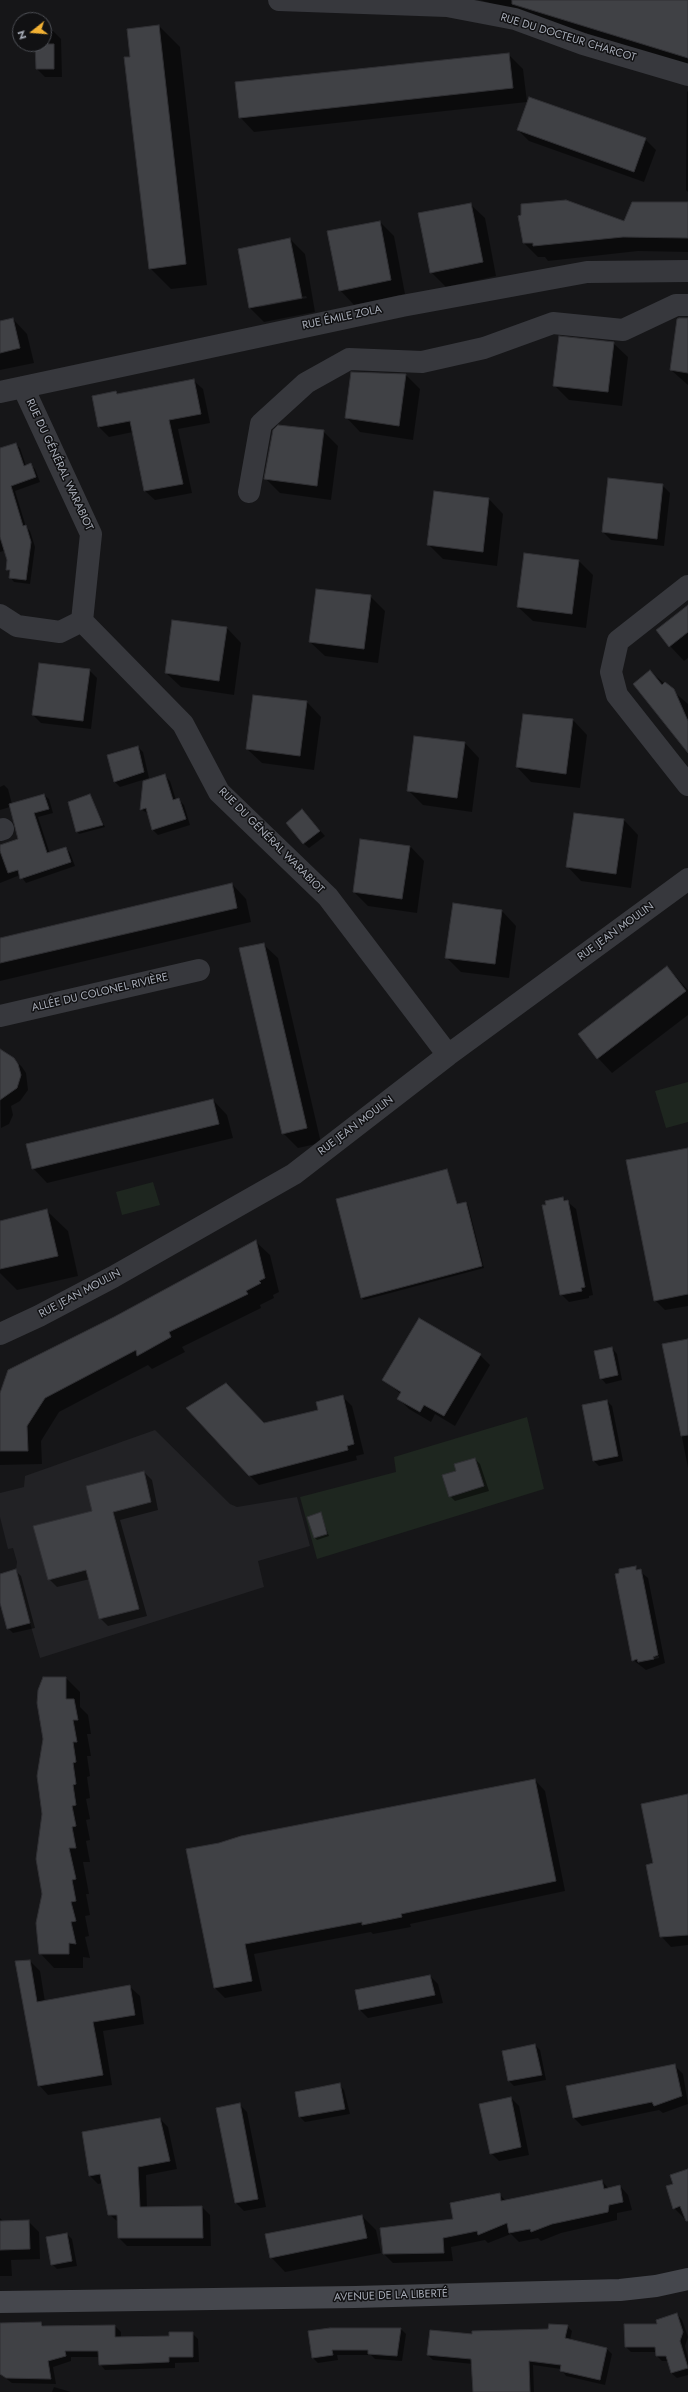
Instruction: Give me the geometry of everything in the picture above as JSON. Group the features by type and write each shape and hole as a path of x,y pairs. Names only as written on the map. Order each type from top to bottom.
{"main road":[{"name":"AVENUE DE LA LIBERTÉ","path":"0,2302 605,2291 656,2286 688,2278"}],"street":[{"name":"RUE DU DOCTEUR CHARCOT","path":"279,0 408,2 447,6 515,19 583,44 688,75"},
{"name":"RUE ÉMILE ZOLA","path":"0,392 402,306 587,272 688,271"},
{"path":"249,492 261,424 306,382 349,360 422,362 484,348 553,323 623,330 676,304 688,305"},
{"name":"RUE DU GÉNÉRAL WARABIOT","path":"23,387 91,534 82,621 183,724 219,792 328,897 448,1055"},
{"path":"688,586 618,641 611,672 618,694 688,785"},
{"path":"0,615 17,626 60,632 82,621"},
{"name":"RUE JEAN MOULIN","path":"0,1334 39,1316 114,1277 266,1192 294,1174 448,1055 688,879"},
{"name":"ALLÉE DU COLONEL RIVIÈRE","path":"0,1016 200,970"}],"shaded area":[{"path":"688,1082 688,1122 666,1128 655,1091"},
{"path":"153,1182 160,1205 122,1215 116,1192"},
{"path":"527,1417 544,1489 317,1559 300,1497 396,1472 394,1457"},
{"path":"155,1430 230,1504 237,1507 297,1497 310,1546 258,1561 264,1587 40,1658 30,1623 7,1629 0,1603 0,1574 16,1570 17,1562 13,1548 8,1549 0,1517 0,1493 24,1487 25,1476"}],"building":[{"path":"512,0 688,0 688,58 512,4"},
{"path":"159,25 186,264 149,269 124,57 130,57 127,29"},
{"path":"52,44 54,44 54,69 36,69 35,52 52,52"},
{"path":"509,53 513,88 239,118 235,82"},
{"path":"529,97 646,138 634,172 517,130"},
{"path":"566,200 624,221 632,202 688,202 688,238 623,237 533,246 533,243 523,243 518,216 521,215 521,204"},
{"path":"471,203 483,262 430,273 418,213"},
{"path":"380,221 391,280 339,291 327,231"},
{"path":"290,238 302,298 249,308 238,249"},
{"path":"13,318 20,348 0,353 0,321"},
{"path":"688,318 688,373 670,370 677,319"},
{"path":"559,336 614,342 608,392 553,386"},
{"path":"351,372 406,374 399,426 345,418"},
{"path":"194,379 201,414 169,420 183,484 144,491 130,421 98,427 92,396 116,391 117,394"},
{"path":"278,425 324,430 317,486 264,479 273,430"},
{"path":"16,443 24,466 31,463 36,477 11,486 23,526 26,525 31,542 26,580 9,578 10,570 6,570 7,560 0,537 0,448"},
{"path":"608,478 663,484 657,539 602,532"},
{"path":"434,491 489,498 483,552 427,545"},
{"path":"524,553 579,560 572,614 517,607"},
{"path":"316,589 371,595 364,649 309,642"},
{"path":"688,605 688,632 669,647 656,630"},
{"path":"172,620 227,627 219,681 165,673"},
{"path":"39,663 90,669 83,721 32,715"},
{"path":"650,670 662,685 665,682 674,689 688,721 688,753 633,684"},
{"path":"253,695 307,701 300,756 246,749"},
{"path":"523,714 573,719 566,774 516,767"},
{"path":"414,736 465,742 457,798 407,791"},
{"path":"138,746 144,772 114,782 107,755"},
{"path":"165,774 173,800 179,798 186,819 152,830 146,808 140,810 143,781"},
{"path":"44,794 49,809 34,813 47,853 66,847 71,862 20,879 18,870 8,873 0,851 0,845 18,839 9,804"},
{"path":"90,794 103,825 76,832 68,802"},
{"path":"302,809 320,831 303,844 286,823"},
{"path":"574,813 624,819 616,874 566,867"},
{"path":"360,839 410,846 402,899 353,892"},
{"path":"232,883 237,908 0,963 0,938"},
{"path":"453,903 502,910 495,964 445,958"},
{"path":"264,943 307,1128 282,1134 239,948"},
{"path":"667,966 686,991 597,1059 578,1034"},
{"path":"0,1049 14,1058 18,1064 21,1075 17,1088 0,1100"},
{"path":"213,1099 219,1124 32,1169 26,1144"},
{"path":"688,1148 688,1294 654,1301 626,1160"},
{"path":"447,1169 457,1204 466,1202 482,1266 361,1298 336,1199"},
{"path":"563,1197 564,1201 568,1200 585,1287 581,1288 582,1291 560,1295 542,1205 546,1205 545,1201"},
{"path":"47,1209 58,1256 0,1269 0,1221"},
{"path":"256,1240 265,1278 259,1281 261,1283 246,1291 248,1294 169,1332 171,1337 137,1356 136,1350 45,1398 27,1426 28,1451 0,1451 0,1393 8,1370 114,1317"},
{"path":"419,1318 481,1354 444,1416 424,1405 420,1412 397,1399 401,1392 382,1380"},
{"path":"688,1339 688,1435 681,1436 662,1344"},
{"path":"612,1347 618,1375 600,1379 594,1351"},
{"path":"226,1383 264,1423 318,1410 316,1402 343,1395 354,1444 347,1446 348,1450 249,1476 186,1408"},
{"path":"607,1400 618,1456 593,1461 582,1405"},
{"path":"475,1458 484,1486 449,1497 442,1475 456,1471 454,1464"},
{"path":"144,1471 151,1502 113,1512 139,1609 99,1619 86,1570 48,1580 33,1526 92,1511 86,1486"},
{"path":"321,1512 327,1534 314,1538 307,1517"},
{"path":"636,1566 636,1570 641,1569 658,1655 653,1657 654,1659 638,1662 637,1659 632,1661 615,1574 619,1573 619,1569"},
{"path":"16,1569 30,1623 7,1629 0,1603 0,1574"},
{"path":"43,1677 66,1677 66,1699 74,1699 78,1720 73,1720 77,1742 73,1742 76,1762 73,1763 76,1784 73,1785 76,1805 72,1806 76,1826 72,1827 76,1848 69,1848 76,1879 72,1880 76,1901 71,1902 76,1921 71,1922 76,1944 69,1943 69,1954 39,1954 37,1934 36,1923 42,1894 36,1859 42,1814 37,1776 43,1739 37,1703 38,1690"},
{"path":"535,1779 556,1881 401,1914 402,1917 362,1925 362,1922 245,1944 252,1981 214,1988 186,1849 219,1843 241,1836"},
{"path":"688,1794 688,1935 660,1937 646,1865 653,1863 641,1804"},
{"path":"30,1960 37,2002 130,1985 135,2015 93,2022 103,2075 38,2086 15,1961"},
{"path":"430,1975 435,1995 359,2010 355,1990"},
{"path":"535,2044 542,2075 508,2081 502,2051"},
{"path":"675,2064 682,2096 654,2106 652,2102 573,2118 566,2086"},
{"path":"340,2083 345,2109 299,2117 295,2092"},
{"path":"511,2097 521,2147 490,2154 479,2104"},
{"path":"240,2103 258,2199 235,2203 216,2108"},
{"path":"160,2118 170,2161 138,2167 140,2207 202,2206 203,2238 118,2238 117,2215 108,2215 100,2174 89,2176 82,2132"},
{"path":"688,2169 688,2221 686,2221 680,2206 673,2209 666,2186 673,2184 670,2175"},
{"path":"602,2180 604,2189 620,2185 623,2202 609,2205 608,2212 552,2224 531,2232 530,2229 509,2233 507,2223 478,2235 477,2231 443,2238 444,2253 383,2254 380,2228 453,2219 450,2203 500,2193 501,2201"},
{"path":"362,2215 367,2238 270,2258 265,2234"},
{"path":"29,2220 30,2249 0,2250 0,2221"},
{"path":"67,2233 72,2261 51,2265 46,2237"},
{"path":"677,2313 683,2332 680,2341 688,2368 671,2373 666,2356 656,2356 655,2347 625,2347 624,2324 657,2324 656,2320"},
{"path":"41,2322 42,2326 115,2325 115,2337 169,2336 169,2332 193,2332 193,2357 169,2357 169,2362 99,2365 98,2351 65,2351 66,2356 48,2361 51,2379 6,2378 0,2374 0,2323"},
{"path":"549,2324 568,2325 565,2338 607,2348 600,2380 560,2371 561,2365 529,2361 530,2392 473,2392 471,2359 427,2355 430,2330 472,2334 472,2331 548,2329"},
{"path":"330,2328 401,2328 397,2356 368,2354 368,2350 332,2350 333,2355 312,2358 308,2331"}]}
